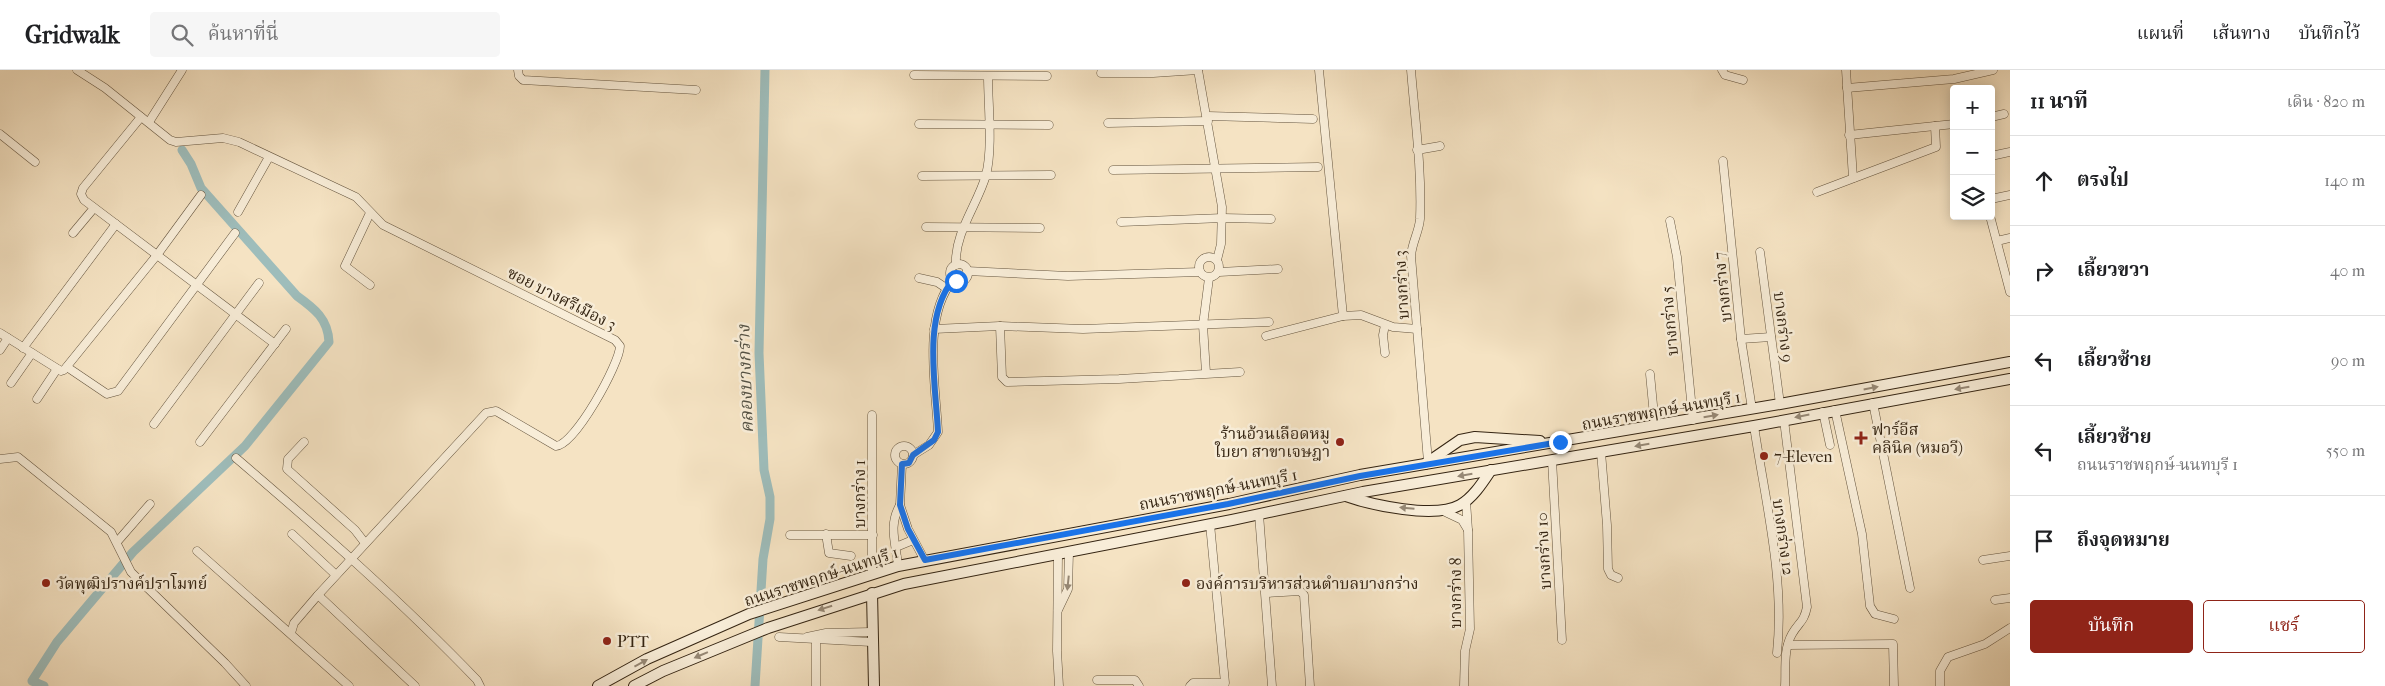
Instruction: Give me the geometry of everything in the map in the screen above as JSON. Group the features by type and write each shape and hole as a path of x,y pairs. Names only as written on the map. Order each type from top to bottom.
{"main road":[{"name":"ถนนราชพฤกษ์-นนทบุรี 1","path":"598,686 647,659 749,614 898,566 1228,504 1426,463 1693,420 2010,362"},
{"name":"ถนนราชพฤกษ์-นนทบุรี 1","path":"634,686 663,671 746,636 872,593 923,580 1346,496 1754,426 2010,379"},
{"path":"1426,463 1460,440 1475,437 1560,442"},
{"path":"1346,496 1381,506 1441,510 1459,506 1466,501 1491,470"},
{"path":"872,593 871,637 874,686"}],"street":[{"path":"77,70 105,88 148,122 182,70"},
{"path":"518,70 519,76 524,80 696,90"},
{"path":"1101,73 1153,73 1198,70 1217,169 1223,218 1217,260 1220,268 1219,272"},
{"path":"1319,70 1343,316"},
{"name":"บางกร่าง 3","path":"1411,70 1420,218 1418,231 1412,245 1411,256 1426,440 1426,463"},
{"path":"1722,70 1725,74 1743,80"},
{"path":"1846,70 1853,178"},
{"path":"1847,88 1954,79 1993,70"},
{"path":"914,75 1047,76"},
{"path":"953,280 950,273 956,265 957,250 986,175 988,76"},
{"path":"1954,79 1955,85"},
{"path":"1995,116 2004,114"},
{"path":"141,116 83,188 81,194 84,200 275,344"},
{"path":"1108,123 1208,118 1312,119"},
{"name":"ซอย บางศรีเมือง 3","path":"148,122 170,140 176,142 223,138 240,142 268,158 356,197 383,225 615,340 620,349 594,405 579,429 561,446 550,444 496,411 486,413 420,487 365,543 318,595 294,623 291,633"},
{"path":"919,124 1048,124"},
{"path":"1849,135 1950,124"},
{"path":"1817,192 1936,147 1935,126"},
{"path":"0,134 35,162"},
{"path":"1417,150 1440,146"},
{"path":"1995,155 2010,152"},
{"path":"238,212 268,158"},
{"name":"บางกร่าง 7","path":"1723,161 1741,339 1752,409"},
{"path":"1113,170 1318,167"},
{"path":"922,176 1051,175"},
{"path":"0,333 61,371 67,368 157,255 201,195"},
{"path":"1995,199 2010,195"},
{"path":"73,233 94,208"},
{"path":"370,213 345,266 370,284"},
{"path":"1121,222 1223,218 1271,219"},
{"path":"1991,220 2009,288"},
{"name":"บางกร่าง 5","path":"1670,221 1677,257 1693,420"},
{"path":"23,348 116,224"},
{"path":"926,227 964,229 1040,228"},
{"path":"67,368 107,394 118,391 235,233"},
{"path":"1996,241 2010,238"},
{"name":"บางกร่าง 9","path":"1760,252 1780,404"},
{"path":"1200,272 1200,262 1203,259 1208,257 1217,260"},
{"path":"913,455 908,448 903,446 898,448 895,459 902,464 910,462 913,455 929,445 938,432 934,328 946,288 953,280 963,280 967,276 967,271 963,266 956,265"},
{"path":"1209,278 1219,272 1278,270"},
{"path":"967,271 1068,276 1200,272 1209,278"},
{"path":"919,278 937,282 946,288"},
{"path":"1206,373 1203,325 1209,278"},
{"path":"154,424 259,283"},
{"path":"1266,336 1343,316 1361,315 1385,324 1417,329"},
{"path":"934,328 1000,326 1083,329 1269,322"},
{"path":"1384,353 1383,335 1385,324"},
{"path":"1000,326 1002,377 1007,382 1119,379 1240,372"},
{"path":"200,442 286,329"},
{"path":"1741,339 1771,337"},
{"path":"0,350 8,338"},
{"path":"11,383 32,353"},
{"path":"37,399 58,369"},
{"path":"1650,374 1655,426"},
{"path":"1873,404 1910,588"},
{"path":"1835,410 1862,534 1870,606 1875,614 1894,619"},
{"path":"1823,412 1830,445"},
{"name":"บางกร่าง 1","path":"872,415 872,573"},
{"path":"1784,420 1807,607 1804,620 1792,634 1788,645 1785,686"},
{"name":"บางกร่าง 12","path":"1754,426 1774,548 1779,608 1777,653"},
{"path":"1426,440 1430,446 1442,451"},
{"path":"304,442 288,459 287,469 355,530 365,543"},
{"path":"1601,452 1608,525 1608,569 1611,575 1618,578"},
{"path":"0,459 18,457 111,532 126,565 246,686"},
{"path":"236,458 352,557 434,635 478,680 480,686"},
{"name":"บางกร่าง 10","path":"1552,460 1562,640"},
{"path":"898,566 892,524 900,505 902,464"},
{"name":"บางกร่าง 8","path":"1464,686 1465,651 1470,629 1466,501"},
{"path":"117,542 150,504"},
{"path":"900,505 913,540 922,552 925,560"},
{"path":"1441,510 1462,520 1468,530"},
{"path":"1260,514 1272,686"},
{"path":"1190,686 1193,683 1225,683 1210,524"},
{"path":"292,534 336,575"},
{"path":"826,534 829,553 851,556"},
{"path":"790,535 873,535"},
{"path":"896,546 913,540"},
{"path":"197,552 350,686"},
{"path":"1059,686 1057,612 1068,589 1064,553"},
{"path":"1983,560 2010,556"},
{"path":"1266,593 1300,591 1304,595 1310,686"},
{"path":"318,595 416,686"},
{"path":"1995,600 2010,598"},
{"path":"1940,686 1940,671 1948,656 1985,644 2010,628"},
{"path":"779,637 871,637"},
{"path":"816,637 816,686"},
{"path":"1788,645 1893,644 1894,686"},
{"path":"1097,680 1135,680 1139,686"}],"waterway":[{"name":"คลองบางกร่าง","path":"755,686 763,559 770,519 770,497 764,470 759,353 765,70"},
{"path":"44,686 32,681 57,642 133,552 245,446 329,342 326,327 319,315 297,296 201,188 191,164 182,150"}],"place":[{"name":"ฟาร์อีส คลินิค (หมอวี)","path":"1861,438"},
{"name":"ร้านอ้วนเลือดหมู ใบยา สาขาเจษฎา","path":"1340,442"},
{"name":"7-Eleven","path":"1764,456"},
{"name":"วัดพุฒิปรางค์ปราโมทย์","path":"46,583"},
{"name":"องค์การบริหารส่วนตำบลบางกร่าง","path":"1186,583"},
{"name":"PTT","path":"607,641"}],"route":[{"path":"956,281 953,280 946,288 934,328 938,432 934,440 913,455 909,463 902,464 900,505 908,529 925,560 1228,504 1360,476 1560,442"}]}
